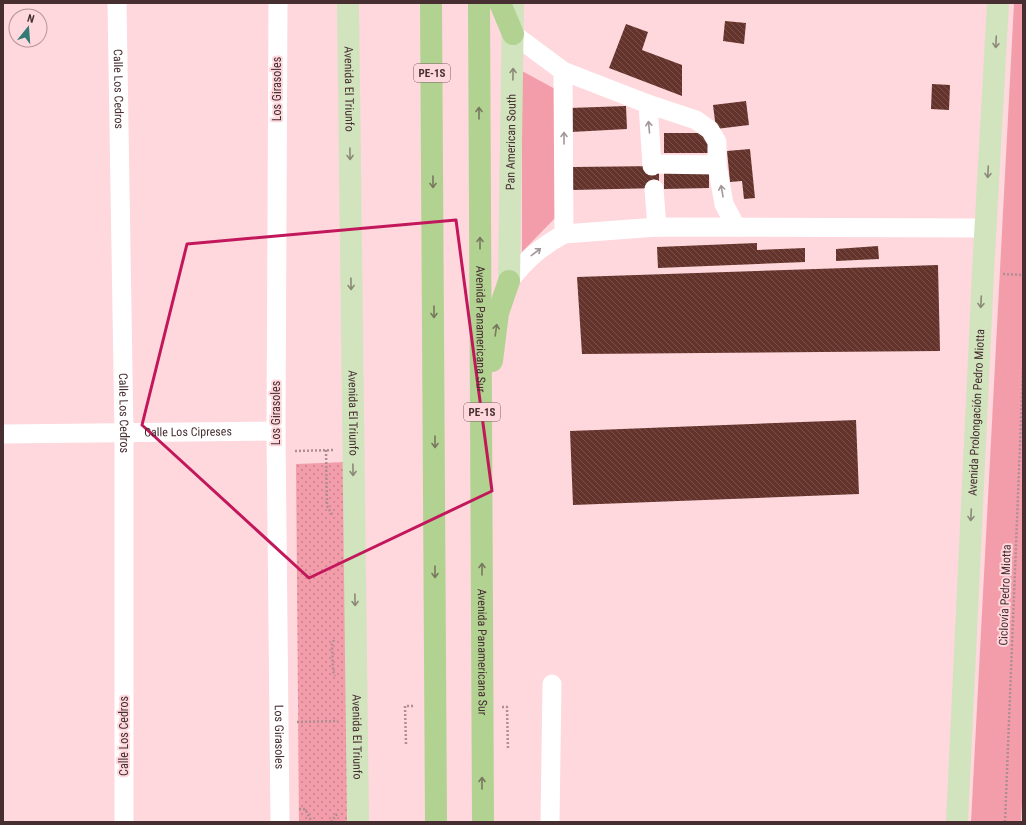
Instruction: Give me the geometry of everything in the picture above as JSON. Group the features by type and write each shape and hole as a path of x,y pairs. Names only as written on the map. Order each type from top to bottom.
{"highway":[{"name":"PE-1S","path":"432,3 436,822"},
{"name":"Avenida Panamericana Sur","path":"479,3 483,822"},
{"path":"500,3 513,34"},
{"path":"482,452 498,313 509,281"}],"main road":[{"name":"Avenida El Triunfo","path":"348,3 352,449 358,822"},
{"name":"Pan American South","path":"509,281 513,3"},
{"name":"Avenida Prolongación Pedro Miotta","path":"957,822 985,228 998,3"}],"street":[{"name":"Calle Los Cedros","path":"117,3 124,434 124,822"},
{"name":"Los Girasoles","path":"278,3 276,431 280,822"},
{"path":"423,3 433,143"},
{"path":"513,34 564,72 648,104 696,120 710,130 717,142 717,165 724,204 736,227"},
{"path":"564,72 564,234"},
{"path":"648,104 652,165 717,165"},
{"path":"654,189 657,227"},
{"path":"509,281 527,259 547,244 564,234 657,227 985,228"},
{"name":"Calle Los Cipreses","path":"3,434 124,434 276,431"},
{"path":"550,822 552,684"}],"path":[{"name":"Ciclovía Pedro Miotta","path":"1005,822 1023,369"},
{"path":"294,451 352,449"},
{"path":"405,706 406,744"},
{"path":"506,707 508,750"},
{"path":"300,722 342,721"},
{"path":"305,809 312,822"}],"highlighted area":[{"path":"456,220 492,491 309,578 142,425 187,244"}],"shaded area":[{"path":"1014,3 1023,3 1023,784 1021,822 971,822"},
{"path":"522,71 557,90 557,216 522,252"},
{"path":"348,462 350,822 299,822 296,464"}],"building":[{"path":"725,21 746,23 744,44 723,41"},
{"path":"626,24 648,32 642,50 682,65 682,96 609,68"},
{"path":"932,84 950,85 949,110 931,109"},
{"path":"746,101 749,125 716,129 713,105"},
{"path":"626,106 627,129 571,132 570,108"},
{"path":"664,133 708,133 708,153 664,153"},
{"path":"750,149 755,198 744,199 742,181 730,182 727,151"},
{"path":"659,166 659,188 573,190 573,167"},
{"path":"664,167 709,167 709,188 664,189"},
{"path":"757,243 757,250 805,248 805,262 658,268 657,247"},
{"path":"878,246 879,259 836,261 836,249"},
{"path":"938,265 940,351 582,354 577,277"},
{"path":"856,420 859,494 573,505 570,431"}]}
